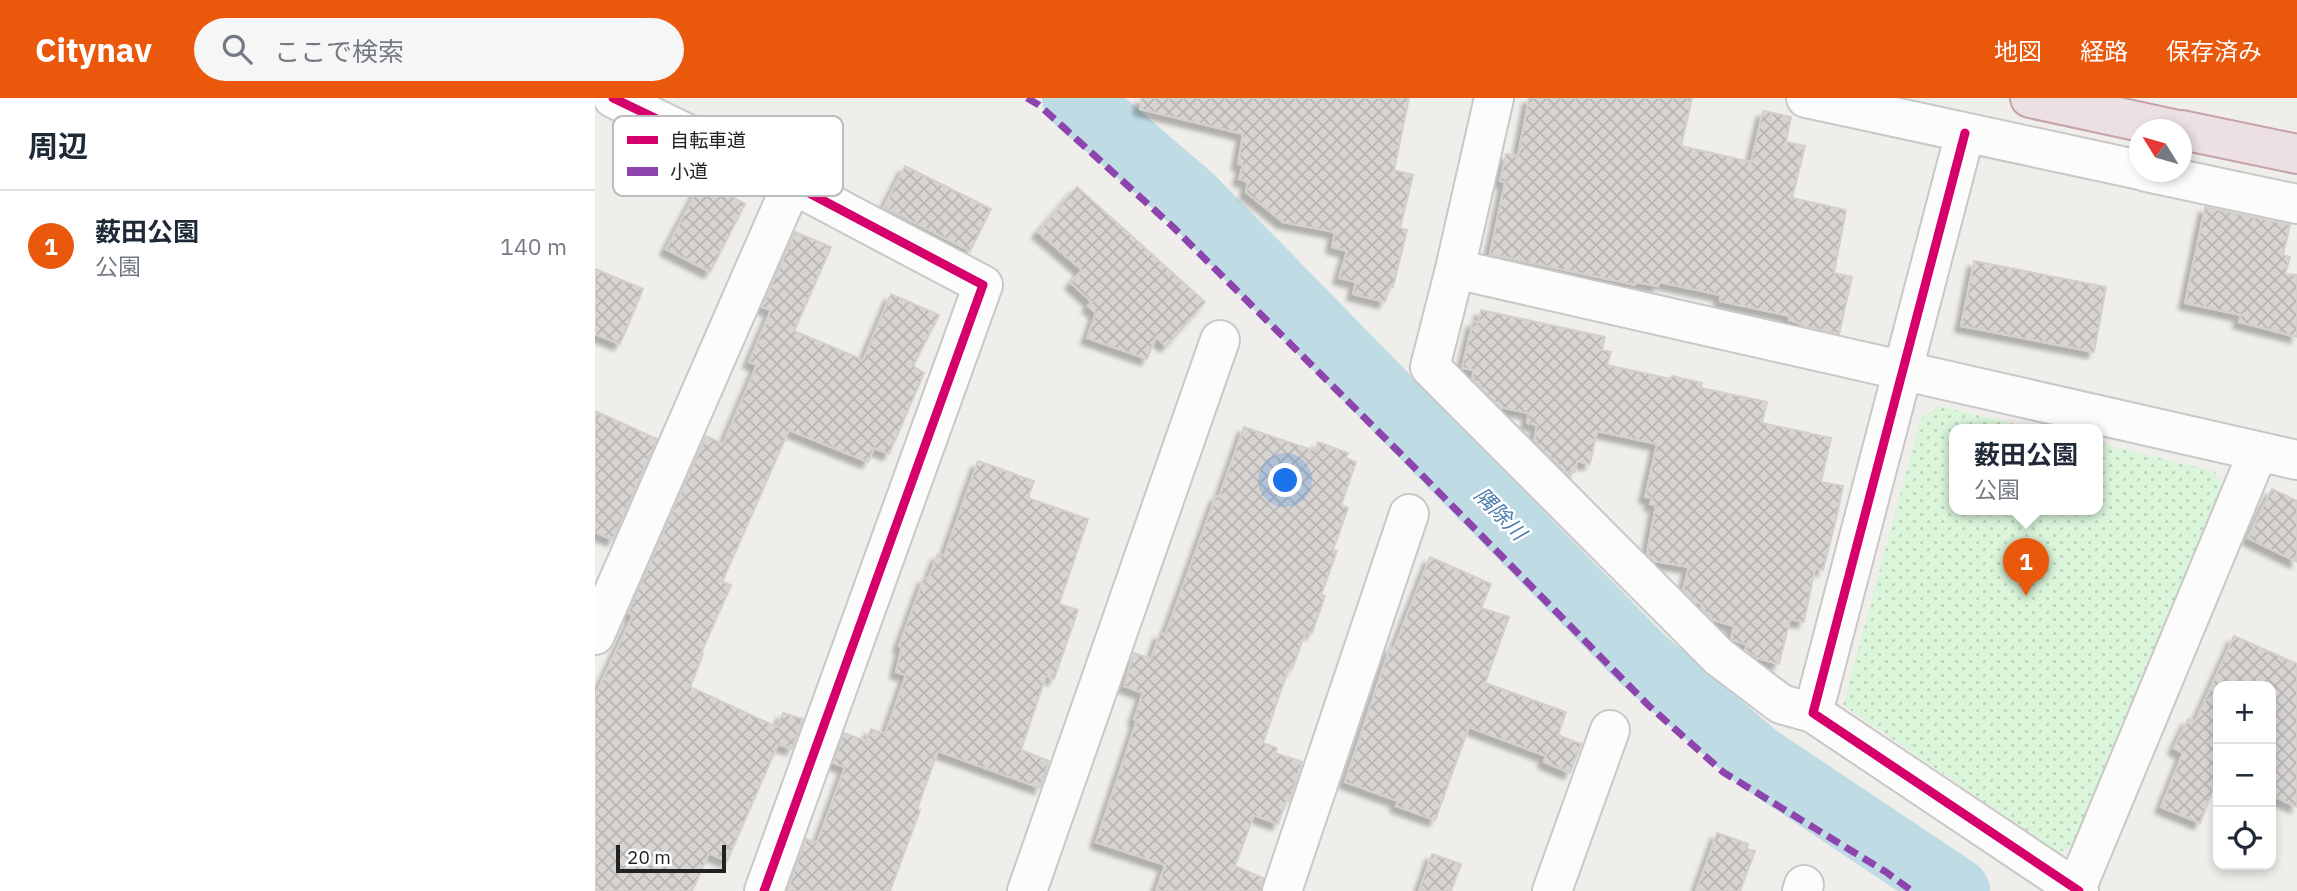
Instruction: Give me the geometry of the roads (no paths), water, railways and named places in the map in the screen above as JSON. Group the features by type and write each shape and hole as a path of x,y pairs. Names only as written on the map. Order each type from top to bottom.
{"highway":[{"path":"2030,98 2129,119"},
{"path":"2192,132 2297,154"}],"street":[{"path":"613,98 650,116"},
{"path":"1494,98 1430,367 1719,657 1781,704 1812,713 2077,890 2258,452"},
{"path":"1806,98 2129,168"},
{"path":"1812,713 1965,132"},
{"path":"2192,182 2297,204"},
{"path":"595,635 787,196"},
{"path":"764,891 982,285 815,196"},
{"path":"1455,269 2297,460"},
{"path":"1027,891 1220,340"},
{"path":"1282,891 1409,514"},
{"path":"1552,891 1610,730"}],"waterway":[{"name":"隅除川","path":"1075,98 1193,200 1641,658 1758,758 1957,891"}],"place":[{"name":"薮田公園","path":"2026,596"}]}
